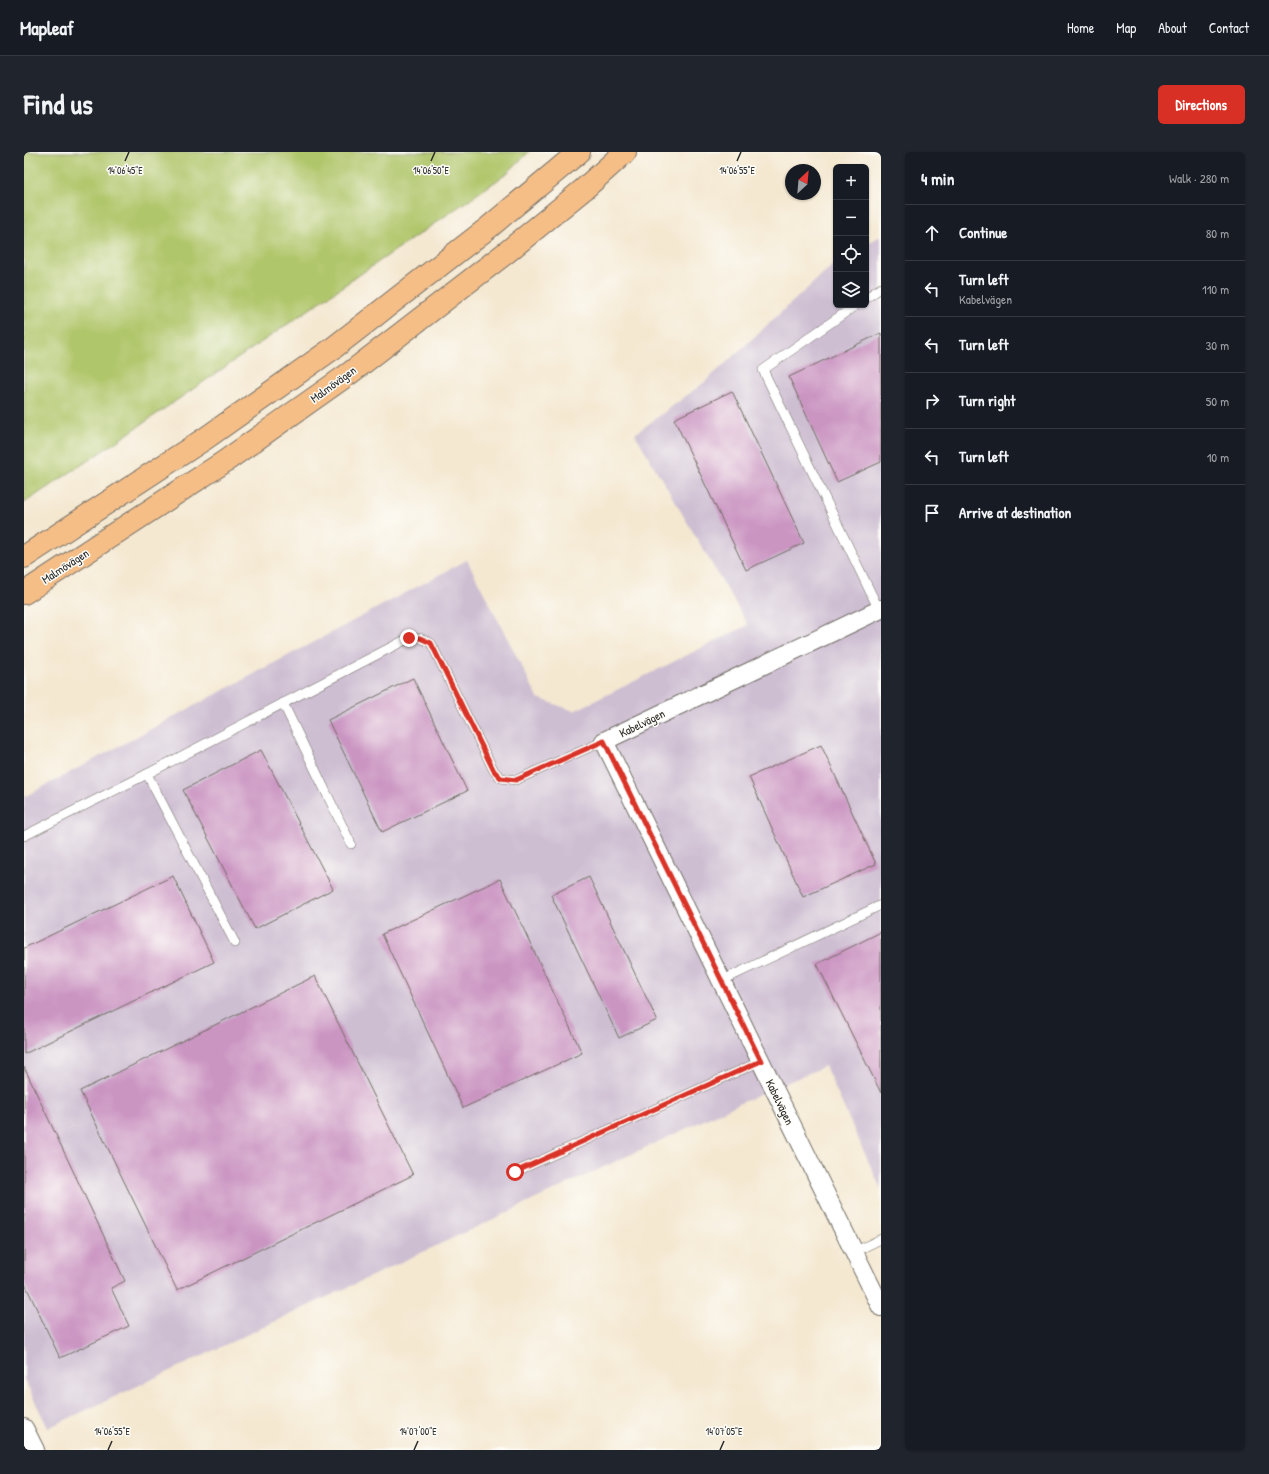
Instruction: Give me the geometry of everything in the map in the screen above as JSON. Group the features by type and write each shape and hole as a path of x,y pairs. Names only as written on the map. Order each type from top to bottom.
{"highway":[{"path":"24,557 206,438 332,349 488,228 579,152"},
{"name":"Malmövägen","path":"24,593 224,462 350,373 507,252 584,189 625,152"}],"street":[{"name":"Kabelvägen","path":"880,609 604,741 881,1307"},
{"path":"24,1428 35,1450"}],"lane":[{"path":"869,296 881,288"},
{"path":"852,308 763,370 880,609"},
{"path":"24,836 409,638 420,638 431,643 494,771 501,778 516,780 604,741"},
{"path":"283,703 351,844"},
{"path":"147,774 235,944"},
{"path":"721,981 881,905"},
{"path":"515,1172 761,1061"},
{"path":"854,1252 881,1239"}],"shaded area":[{"path":"881,236 881,1189 825,1066 734,1106 48,1428 24,1379 24,797 467,560 538,698 574,711 748,625 635,434 705,382 833,265 833,308 869,308 869,242"}],"green space":[{"path":"24,152 529,152 505,175 110,446 24,503"}],"building":[{"path":"881,333 881,462 837,482 789,377"},
{"path":"732,391 804,543 746,570 674,419"},
{"path":"413,678 467,791 382,832 328,720"},
{"path":"821,745 876,864 803,897 749,777"},
{"path":"261,750 333,889 255,929 183,790"},
{"path":"173,876 214,962 24,1054 24,948"},
{"path":"589,877 657,1020 619,1038 551,895"},
{"path":"500,879 582,1053 463,1108 382,934"},
{"path":"881,932 881,1093 817,964"},
{"path":"315,976 413,1175 177,1290 80,1091"},
{"path":"24,1067 125,1281 111,1288 129,1326 60,1358 24,1282"}],"route":[{"path":"409,638 420,638 431,643 494,771 501,778 516,780 604,741 761,1061 515,1172"}]}
